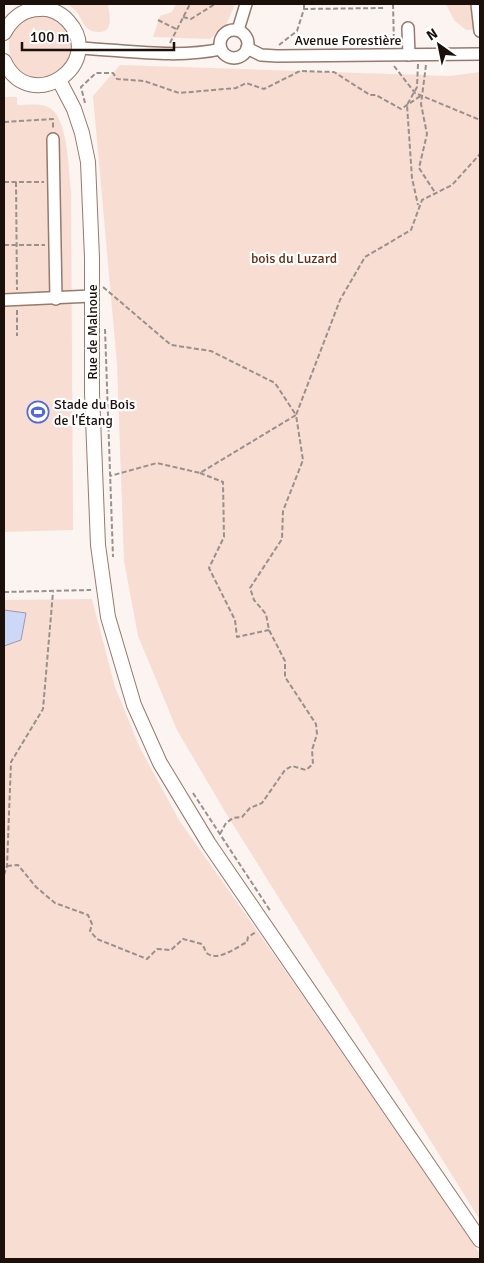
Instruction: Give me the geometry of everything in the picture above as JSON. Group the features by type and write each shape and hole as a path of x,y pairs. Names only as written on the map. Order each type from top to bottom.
{"main road":[{"path":"4,33 16,9 42,8 59,14 72,25 77,36 78,48 73,67 59,80 43,85 25,83 15,77 4,61"},
{"name":"Rue de Malnoue","path":"59,80 74,109 82,133 88,162 98,296 96,503 104,590 115,644 134,705 156,754 179,798 480,1240"}],"street":[{"path":"238,30 246,4"},
{"path":"477,4 480,31"},
{"path":"408,28 418,55"},
{"path":"238,30 245,35 247,48 242,56 232,58 221,49 220,41 225,33 238,30"},
{"path":"78,48 169,53 202,53 221,49"},
{"name":"Avenue Forestière","path":"247,48 261,55 277,56 480,54"},
{"path":"53,138 56,299"},
{"path":"4,300 98,296"}],"path":[{"path":"173,38 190,4"},
{"path":"183,17 191,19 215,4"},
{"path":"277,56 277,47 297,31 304,4"},
{"path":"393,4 390,55 414,91 480,120"},
{"path":"304,9 385,8"},
{"path":"158,20 177,30"},
{"path":"418,55 417,87 407,105 412,178 418,206"},
{"path":"418,55 421,104 427,134 419,168 436,194"},
{"path":"80,107 86,103 82,87 96,73 113,73 117,79 144,81 179,93 236,88 246,83 264,89 300,71 334,72 370,95 376,95 401,109 422,96"},
{"path":"4,122 53,119 53,138"},
{"path":"200,473 296,415 340,300 365,257 411,230 418,206 422,200 452,185 480,154"},
{"path":"4,182 54,182"},
{"path":"16,182 18,336"},
{"path":"4,245 55,245"},
{"path":"98,296 103,287 171,345 212,351 275,383 296,415 303,460 283,512 282,539 250,588 254,600 266,614 269,630 285,661 285,677 316,724 317,734 312,750 313,764 306,770 292,766 285,770 262,803 250,808 242,817 233,818 226,823 220,834"},
{"path":"105,324 113,559"},
{"path":"110,476 157,463 200,473 223,482 224,537 209,568 235,620 236,637 269,630"},
{"path":"4,592 104,590"},
{"path":"4,875 11,762 43,709 53,592"},
{"path":"189,787 272,914"},
{"path":"6,866 18,865 36,887 55,903 88,916 92,924 90,931 97,939 147,959 157,949 171,950 183,939 202,944 206,953 210,955 226,954 247,942 254,932 268,930"}],"green space":[{"path":"67,4 108,4 109,26 103,31 95,32 90,30 75,10"},
{"path":"176,4 235,4 227,23 210,39 153,37 160,16 172,12"},
{"path":"446,4 480,4 479,29 466,30 454,20"},
{"path":"47,13 70,28 74,55 53,78 34,79 17,69 12,60 9,41 16,24 24,18"},
{"name":"bois du Luzard","path":"120,65 450,76 480,72 480,1220 224,810 177,730 138,636 124,561 117,364 93,96"},
{"name":"Stade du Bois de l'Étang","path":"4,97 17,97 17,105 48,107 55,113 64,132 71,191 73,530 4,532"},
{"path":"92,599 115,687 140,748 179,820 480,1254 480,1259 4,1259 4,646 21,640 26,614 4,610 4,600"}],"water":[{"path":"4,610 26,613 21,640 4,646"}],"place":[{"name":"Stade du Bois de l'Étang","path":"38,412"}]}
